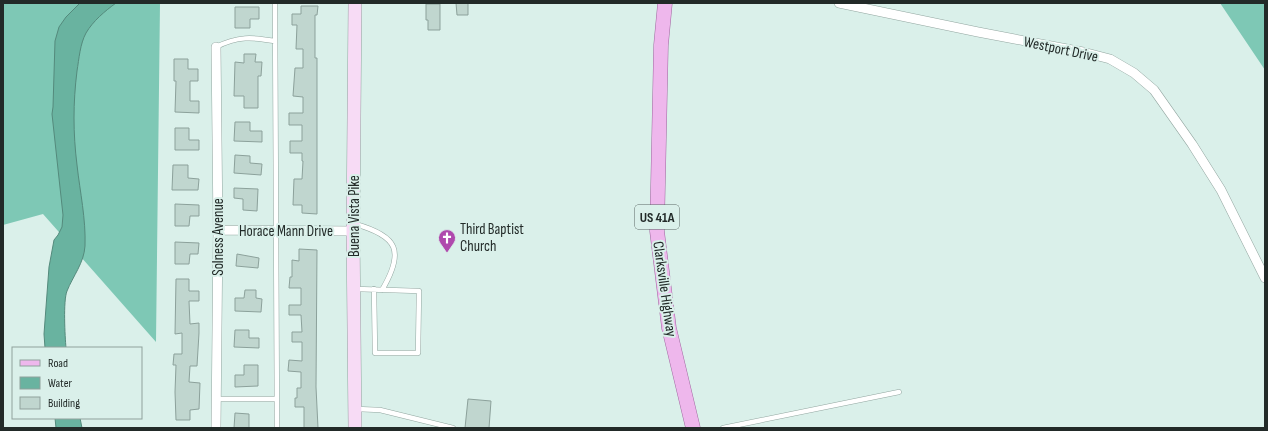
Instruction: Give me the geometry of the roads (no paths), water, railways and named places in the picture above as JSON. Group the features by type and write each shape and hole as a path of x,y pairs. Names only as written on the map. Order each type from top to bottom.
{"main road":[{"name":"Buena Vista Pike","path":"355,3 353,227 355,428"},
{"name":"Clarksville Highway","path":"665,3 661,45 657,232 669,328 693,428"}],"street":[{"name":"Westport Drive","path":"839,3 1084,52 1110,59 1134,73 1154,90 1192,144 1221,190 1265,278"},
{"name":"Solness Avenue","path":"216,47 218,230 216,428"},
{"name":"Horace Mann Drive","path":"218,230 275,230 353,227"}],"lane":[{"path":"275,4 276,428"},
{"path":"216,47 236,38 275,41"},
{"path":"353,227 369,228 390,241 394,248 395,261 389,278 382,290"},
{"path":"354,289 419,291 418,353 375,353 374,290"},
{"path":"723,428 899,392"},
{"path":"217,400 276,398"},
{"path":"355,409 380,410 453,428"}],"water":[{"path":"80,3 116,3 92,24 82,42 77,71 74,130 84,216 85,246 83,258 69,285 66,296 66,347 45,347 44,334 49,267 54,240 62,227 63,215 52,114 55,41 59,27 66,17"},
{"path":"55,419 80,419 82,428 56,428"}],"place":[{"name":"Third Baptist Church","path":"447,253"}]}
